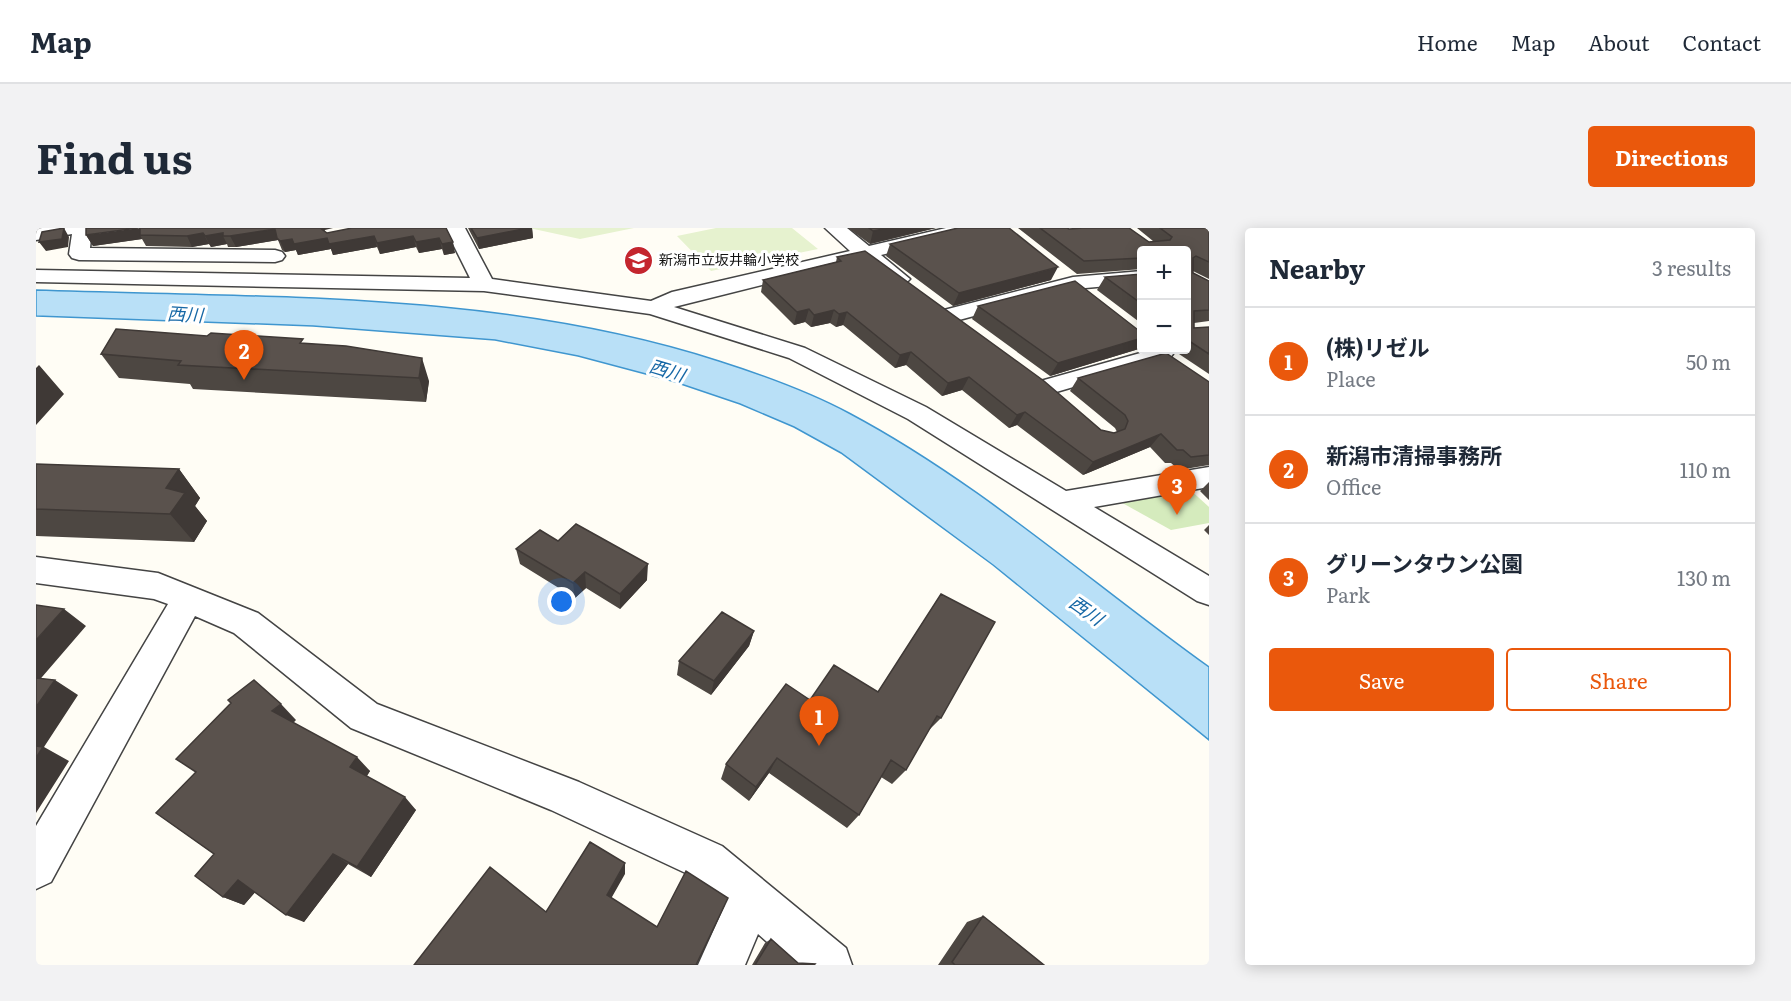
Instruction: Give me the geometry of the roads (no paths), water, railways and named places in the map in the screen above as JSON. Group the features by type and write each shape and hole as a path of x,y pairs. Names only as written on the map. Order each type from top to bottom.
{"street":[{"path":"36,234 75,228"},
{"path":"82,228 79,254 275,256"},
{"path":"455,228 484,285"},
{"path":"836,228 865,254 975,335"},
{"path":"653,308 680,297 971,228"},
{"path":"1055,269 1098,304"},
{"path":"36,276 484,285 573,294 653,308 797,353 917,413 1209,592"},
{"path":"948,316 1072,283 1137,277"},
{"path":"1046,388 1165,357"},
{"path":"1062,502 1209,477"},
{"path":"36,570 158,586 246,623 364,716 565,796 707,861 829,965"},
{"path":"36,867 188,599"},
{"path":"721,965 751,899"}],"water":[{"name":"西川","path":"36,290 295,297 467,309 552,321 636,338 719,361 785,384 849,413 897,440 943,470 989,501 1209,667 1209,740 993,565 841,453 794,427 740,404 672,381 578,356 495,340 313,326 36,316"}],"place":[{"name":"新潟市立坂井輪小学校","path":"638,260"},
{"name":"新潟市清掃事務所","path":"244,380"},
{"name":"グリーンタウン公園","path":"1177,515"},
{"name":"(株)リゼル","path":"819,746"}]}
